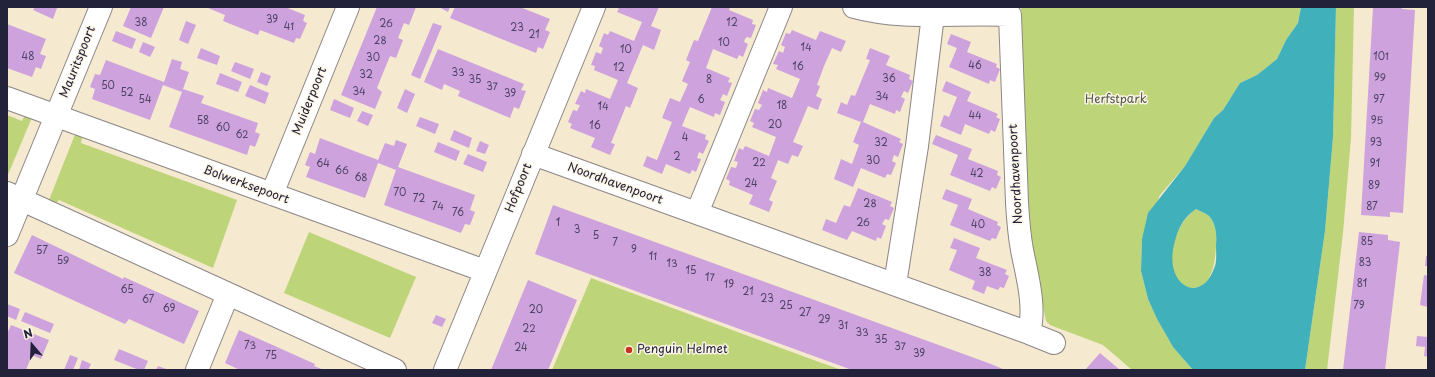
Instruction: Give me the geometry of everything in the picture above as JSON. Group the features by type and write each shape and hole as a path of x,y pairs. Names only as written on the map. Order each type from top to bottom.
{"street":[{"name":"Mauritspoort","path":"7,235 14,196 56,116 101,7"},
{"name":"Muiderpoort","path":"272,194 348,7"},
{"name":"Hofpoort","path":"445,370 594,7"},
{"path":"697,213 781,7"},
{"path":"854,7 885,13 933,15 917,146 895,284"},
{"name":"Noordhavenpoort","path":"933,15 1010,14 1018,226 1032,303 1033,320 1029,333"},
{"name":"Bolwerksepoort","path":"7,98 485,271"},
{"name":"Noordhavenpoort","path":"533,154 895,284 1054,343"},
{"path":"14,196 395,370"},
{"path":"198,370 228,294"}],"green space":[{"name":"Herfstpark","path":"1021,7 1301,7 1298,23 1286,40 1277,59 1257,75 1240,83 1223,110 1214,118 1185,166 1160,195 1142,239 1141,271 1148,299 1157,319 1173,347 1193,370 1132,370 1103,345 1050,325 1046,321 1028,238 1023,118"},
{"path":"1336,7 1354,7 1351,138 1343,233 1327,370 1305,370 1325,231 1333,137"},
{"path":"27,111 33,115 7,177 7,115 22,121"},
{"path":"76,132 83,134 81,143 237,200 213,268 59,200 53,207 47,205"},
{"path":"1196,209 1208,215 1215,226 1216,252 1211,274 1208,280 1203,285 1189,288 1182,285 1177,280 1173,271 1172,251 1174,241 1183,223"},
{"path":"309,232 416,277 390,338 284,293"},
{"path":"591,278 819,362 842,370 552,370"}],"water":[{"path":"1301,7 1336,7 1333,137 1325,231 1305,370 1193,370 1173,347 1157,319 1148,299 1141,271 1142,239 1148,213 1185,166 1214,118 1223,110 1240,83 1257,75 1277,59 1286,40 1298,23","holes":["1196,209 1208,215 1215,226 1216,259 1215,266 1209,278 1202,285 1194,288 1180,282 1175,274 1173,250 1180,227 1186,217"]}],"building":[{"path":"35,7 57,8 53,19 33,10"},
{"path":"131,7 164,7 151,38 123,26"},
{"path":"208,7 285,7 305,15 303,21 307,23 300,39 296,38 294,43 260,30 258,35 223,21 225,15"},
{"path":"377,7 416,7 409,25 404,23 398,38 403,40 396,58 390,56 383,73 377,88 382,92 375,109 341,95"},
{"path":"439,7 450,7 448,12"},
{"path":"455,7 520,7 550,19 545,30 550,32 543,49 538,47 536,53 450,18"},
{"path":"616,7 659,7 651,26 661,30 654,50 643,45 627,83 638,88 630,108 626,106 611,143 615,144 610,155 591,147 595,138 570,128 572,124 568,122 573,110 577,111 580,105 575,104 581,91 585,93 586,89 610,99 618,80 594,70 595,66 591,65 596,52 601,54 603,48 599,46 604,33 608,35 610,31 634,41 642,22 617,12 619,9"},
{"path":"712,7 730,7 729,10 753,20 752,24 756,25 751,38 747,37 745,39 744,42 748,44 743,57 739,55 737,59 713,49 706,68 730,78 728,82 732,83 727,96 723,94 720,100 725,102 720,115 715,113 714,117 690,107 686,116 682,126 706,135 705,139 709,141 703,154 699,152 697,158 701,159 696,172 692,170 690,174 666,164 662,174 643,166 647,156 657,160 672,122 662,118 670,98 680,102 688,84 682,81 690,62 686,60 694,40 698,41"},
{"path":"1373,7 1402,7 1402,9 1415,10 1403,213 1390,212 1390,217 1361,215"},
{"path":"186,21 196,25 188,44 179,40"},
{"path":"433,23 442,26 420,79 411,75"},
{"path":"7,24 46,39 40,54 46,56 41,69 36,67 32,77 7,68"},
{"path":"792,30 816,40 820,31 846,41 841,52 832,48 824,66 817,85 820,86 816,96 822,99 818,110 808,106 793,142 803,146 798,157 792,155 788,164 778,160 771,178 777,181 769,200 773,202 769,212 749,204 753,195 729,185 730,181 726,179 731,167 736,168 738,162 734,161 739,148 743,150 745,146 769,156 776,137 752,127 754,123 750,121 755,109 759,110 762,105 758,103 763,90 767,92 768,88 792,98 800,79 776,69 778,65 773,64 779,51 783,53 785,47 781,45 786,33 790,34"},
{"path":"116,31 136,39 132,49 112,41"},
{"path":"951,34 971,42 967,52 997,64 996,67 1000,69 995,82 990,80 989,84 949,67 957,48 947,44"},
{"path":"143,42 155,47 150,57 139,52"},
{"path":"201,48 220,56 217,65 197,58"},
{"path":"870,48 890,56 886,65 910,75 909,79 913,81 908,93 904,91 901,97 905,99 900,112 896,110 895,114 870,104 863,122 901,139 899,142 903,144 898,157 894,155 892,161 896,163 891,175 887,174 885,178 861,168 853,187 834,179 841,159 852,164 859,145 853,142 861,122 837,113 841,102 847,105 851,95 855,96 870,60 866,59"},
{"path":"438,49 524,84 521,90 526,91 519,109 514,107 510,118 458,96 460,91 444,84 442,90 424,82"},
{"path":"172,59 182,62 180,69 189,72 183,89 204,96 201,103 258,123 255,132 260,134 255,147 250,145 247,155 169,127 182,92 163,85 150,120 92,99 95,89 90,87 95,74 100,75 106,60 164,82"},
{"path":"235,62 254,69 250,79 231,71"},
{"path":"261,72 271,76 267,86 257,82"},
{"path":"220,73 242,82 238,92 216,84"},
{"path":"946,81 971,92 967,101 998,114 996,117 1000,119 995,132 991,130 989,134 965,124 961,135 940,126 944,115 949,117 957,97 942,91"},
{"path":"250,85 269,93 265,104 245,96"},
{"path":"405,89 415,94 407,113 397,108"},
{"path":"334,99 354,108 350,118 330,110"},
{"path":"362,111 373,115 368,126 357,121"},
{"path":"420,117 439,124 435,134 416,126"},
{"path":"454,130 472,138 469,148 450,140"},
{"path":"936,135 972,149 968,159 998,171 997,175 1001,177 996,189 992,187 990,191 950,175 958,155 932,144"},
{"path":"320,138 378,160 385,143 394,146 396,140 407,144 398,167 475,195 470,210 475,212 470,225 465,224 461,233 384,205 396,170 378,163 365,198 306,177 310,167 305,165 310,152 315,154"},
{"path":"480,141 489,145 485,154 476,151"},
{"path":"438,142 460,151 456,161 434,152"},
{"path":"468,154 487,162 483,172 463,164"},
{"path":"858,188 892,202 890,206 894,208 889,220 885,219 882,224 886,226 881,239 877,237 876,241 852,231 847,240 822,230 826,219 836,223 844,205 850,207"},
{"path":"946,189 972,199 968,209 998,222 997,225 1001,227 996,239 992,238 990,241 950,225 958,205 942,199"},
{"path":"553,205 1005,370 852,370 649,296 535,254"},
{"path":"1359,232 1388,235 1388,240 1400,242 1385,370 1343,370"},
{"path":"32,235 123,279 124,277 199,311 184,344 129,319 125,324 14,273"},
{"path":"954,238 980,248 976,258 1007,270 1005,274 1009,276 1004,288 1000,287 998,290 987,286 984,294 972,289 975,281 949,270 957,250 950,248"},
{"path":"1426,256 1428,256 1428,266 1425,266"},
{"path":"1424,275 1428,276 1428,307 1420,305"},
{"path":"528,280 577,300 548,370 491,370"},
{"path":"7,304 20,309 16,320 7,316"},
{"path":"25,312 54,324 50,333 21,321"},
{"path":"436,315 446,319 442,327 432,323"},
{"path":"11,325 49,340 41,359 32,355 26,370 7,370 7,334"},
{"path":"239,330 315,364 314,366 324,370 240,370 225,363"},
{"path":"1417,336 1428,337 1428,357 1424,356 1425,347 1416,346"},
{"path":"119,349 148,361 144,370 139,370 114,360"},
{"path":"1100,353 1120,370 1085,370"},
{"path":"70,355 78,358 73,370 64,370"},
{"path":"82,360 91,364 88,370 79,370"},
{"path":"158,366 169,370 156,370"}],"place":[{"name":"Penguin Helmet","path":"629,350"}]}
